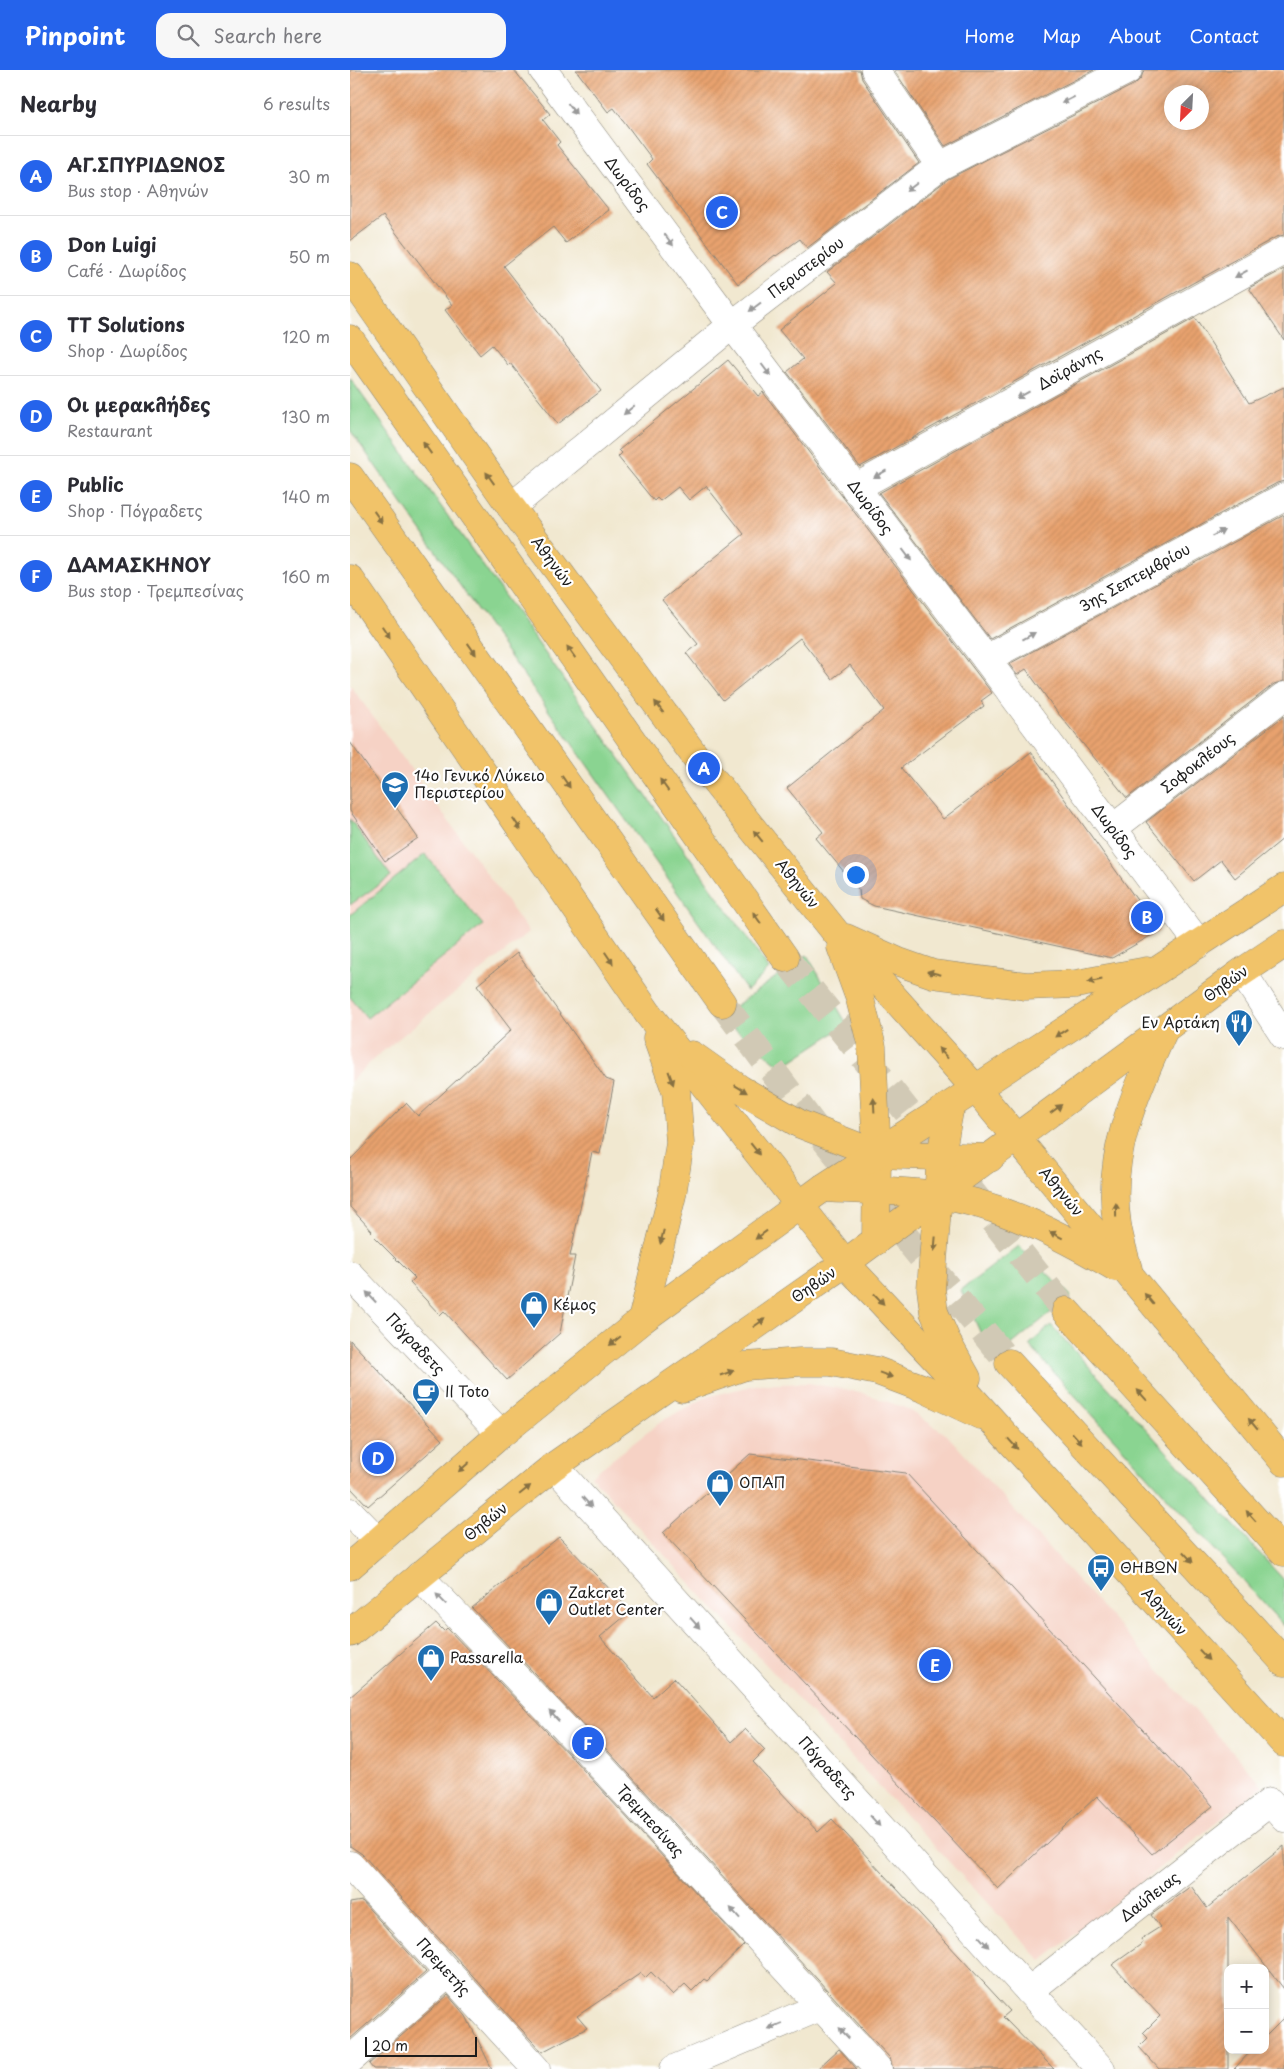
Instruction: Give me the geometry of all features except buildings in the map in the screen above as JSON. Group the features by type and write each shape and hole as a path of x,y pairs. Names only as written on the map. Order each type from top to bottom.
{"main road":[{"name":"Αθηνών","path":"350,276 510,507 704,768 837,934 976,1089 1284,1462"},
{"path":"350,338 786,958"},
{"path":"350,477 722,1003"},
{"name":"Αθηνών","path":"353,590 648,1015 845,1264 1284,1742"},
{"path":"350,1566 501,1434 642,1320 823,1188 1284,888"},
{"path":"837,934 900,962 933,974 1026,986 1076,984 1160,968"},
{"path":"837,934 860,999 872,1047 876,1154 876,1241"},
{"name":"Θηβών","path":"350,1633 554,1466 845,1264 1242,972 1284,944"},
{"path":"648,1015 688,1052 712,1071 800,1124 876,1154 990,1158"},
{"path":"642,1320 672,1195 680,1143 676,1091 648,1015"},
{"path":"1129,1275 1116,1223 1115,1177 1119,1152 1135,1095 1165,1029"},
{"path":"950,1106 941,1155 931,1289 934,1312 947,1342 992,1422"},
{"path":"823,1188 939,1195 993,1208 1036,1224 1129,1275"},
{"path":"1066,1311 1284,1552"},
{"path":"648,1401 745,1366 831,1362 877,1371 925,1389 992,1422"},
{"path":"1009,1363 1284,1662"}],"street":[{"name":"Δωρίδος","path":"543,70 732,325 986,659 1199,944"},
{"path":"875,70 940,166"},
{"name":"Περιστερίου","path":"510,507 732,325 940,166 1111,74"},
{"name":"Δοϊράνης","path":"855,488 1284,250"},
{"name":"3ης Σεπτεμβρίου","path":"986,659 1284,497"},
{"name":"Σοφοκλέους","path":"1112,829 1284,696"},
{"path":"1242,972 1284,1036"},
{"name":"Πόγραδετς","path":"350,1274 501,1434"},
{"name":"Πόγραδετς","path":"554,1466 1029,1991 1102,2069"},
{"path":"350,1512 379,1542"},
{"name":"Τρεμπεσίνας","path":"419,1576 586,1750 878,2069"},
{"name":"Δαύλειας","path":"1029,1991 1277,1810"},
{"name":"Πρεμετής","path":"350,1865 536,2069"},
{"path":"356,2069 350,2061 449,1972"},
{"path":"674,2069 820,2007"}],"shaded area":[{"name":"14ο Γενικό Λύκειο Περιστερίου","path":"350,685 529,932 376,1057 350,1082"},
{"path":"808,1383 860,1392 908,1409 947,1435 1263,1786 1041,1961 591,1476 662,1421 707,1397 755,1385"}],"green space":[{"path":"350,378 769,969 747,991 350,430"},
{"path":"350,819 391,876 350,905"},
{"path":"425,854 483,925 367,1018 350,997 350,915"},
{"path":"807,955 847,1024 782,1067 720,1017"},
{"path":"1019,1246 1071,1296 993,1360 961,1290"},
{"path":"1051,1325 1284,1580 1284,1626 1029,1345"}],"tunnel":[{"path":"785,958 1066,1311"},
{"path":"722,1003 813,1125 1009,1363"}],"place":[{"name":"TT Solutions","path":"722,212"},
{"name":"ΑΓ.ΣΠΥΡΙΔΩΝΟΣ","path":"704,768"},
{"name":"14ο Γενικό Λύκειο Περιστερίου","path":"395,809"},
{"name":"Don Luigi","path":"1147,917"},
{"name":"Εν Αρτάκη","path":"1239,1047"},
{"name":"Κέμος","path":"534,1329"},
{"name":"Il Toto","path":"426,1416"},
{"name":"Οι μερακλήδες","path":"378,1458"},
{"name":"ΟΠΑΠ","path":"720,1507"},
{"name":"ΘΗΒΏΝ","path":"1101,1592"},
{"name":"Zakcret Outlet Center","path":"549,1626"},
{"name":"Public","path":"935,1665"},
{"name":"Passarella","path":"431,1682"},
{"name":"ΔΑΜΑΣΚΗΝΟΥ","path":"588,1743"}]}
